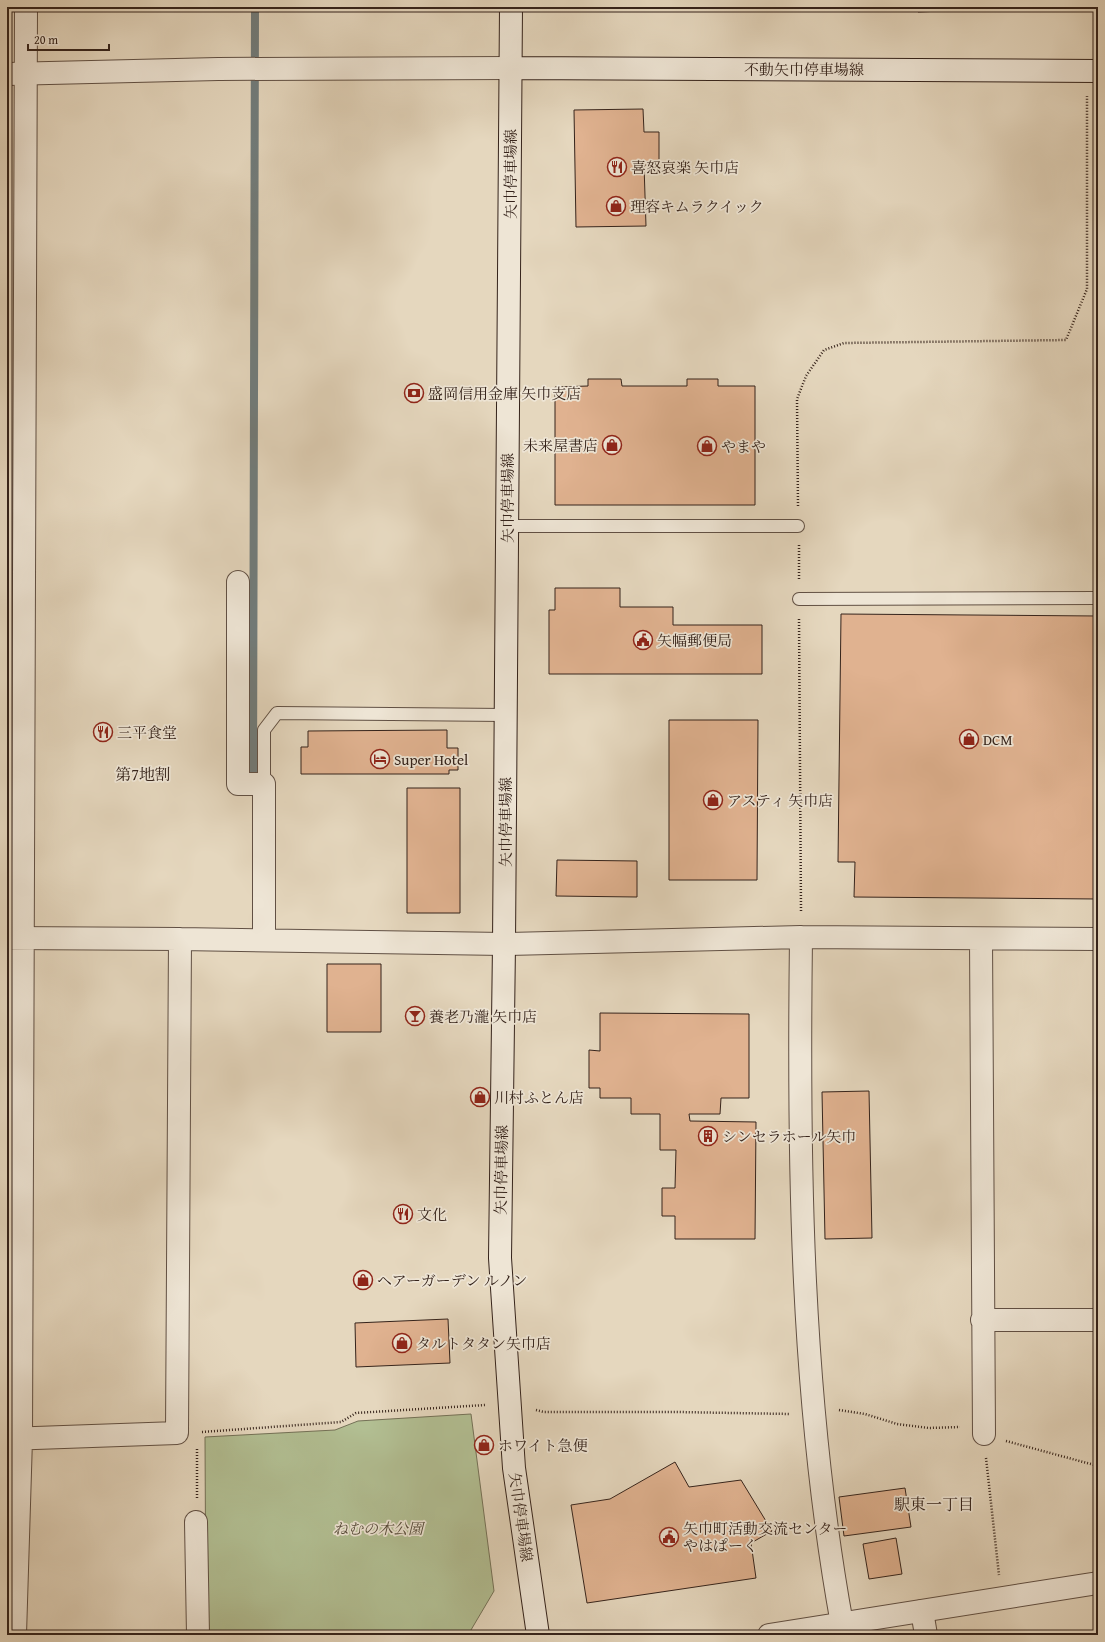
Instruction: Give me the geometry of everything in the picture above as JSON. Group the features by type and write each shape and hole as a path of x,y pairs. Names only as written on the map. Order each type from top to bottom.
{"street":[{"path":"15,1635 14,938 16,74 26,7"},
{"name":"矢巾停車場線","path":"511,7 504,944 500,1258 514,1468 538,1635"},
{"name":"不動矢巾停車場線","path":"16,74 244,69 510,68 1092,71"},
{"path":"238,582 238,784 256,784 264,940"},
{"path":"14,938 504,944 801,937 1098,939"},
{"path":"801,937 800,1077 803,1233 818,1461 832,1565 842,1624"},
{"path":"14,1439 187,1433 180,939"},
{"path":"981,939 982,1320 984,1434"},
{"path":"982,1320 1098,1320"},
{"path":"196,1522 198,1635"},
{"path":"768,1635 1098,1583"},
{"path":"922,1611 926,1635"}],"lane":[{"path":"507,526 798,526"},
{"path":"799,599 1098,598"},
{"path":"256,784 264,730 277,714 506,715"}],"path":[{"path":"801,937 797,399 806,376 824,350 844,343 1066,340 1087,289 1092,71"},
{"path":"196,1522 187,1433 341,1422 356,1413 510,1404 544,1412 677,1412 815,1415 835,1410 865,1414 897,1424 929,1428 964,1427 1013,1443 1098,1466"},
{"path":"984,1434 988,1483 1002,1599"}],"green space":[{"name":"ねむの木公園","path":"471,1414 494,1591 468,1635 206,1635 205,1437 335,1430 358,1421"}],"building":[{"path":"918,7 969,7 969,10 918,12"},
{"path":"1030,7 1047,7 1047,8 1030,9"},
{"path":"643,109 644,132 659,132 659,165 644,165 646,226 576,227 574,110"},
{"path":"588,379 621,379 622,386 687,386 687,379 718,379 718,386 755,386 755,505 555,505 555,387 588,386"},
{"path":"555,588 620,588 620,607 673,607 673,625 762,625 762,674 549,674 549,610 555,610"},
{"name":"DCM","path":"841,614 1098,616 1098,899 854,897 855,862 838,862"},
{"name":"アスティ 矢巾店","path":"669,720 758,720 757,880 669,880"},
{"name":"Super Hotel","path":"447,730 447,748 458,748 458,770 449,770 449,774 301,774 301,747 308,747 308,731"},
{"path":"407,788 460,788 460,913 407,913"},
{"path":"557,860 637,861 637,897 556,896"},
{"path":"327,964 381,964 381,1032 327,1032"},
{"name":"シンセラホール矢巾","path":"600,1013 749,1014 749,1098 721,1098 720,1114 689,1114 690,1121 756,1122 755,1239 675,1239 675,1216 662,1216 662,1188 675,1188 676,1150 660,1150 660,1114 631,1114 631,1098 600,1098 600,1088 589,1088 589,1050 600,1051"},
{"path":"869,1091 872,1238 825,1239 822,1092"},
{"name":"タルトタタン矢巾店","path":"448,1319 450,1363 356,1367 355,1323"},
{"name":"矢巾町活動交流センター やはぱーく","path":"675,1462 689,1487 741,1480 772,1531 751,1543 756,1578 587,1603 571,1505 610,1499"},
{"path":"905,1488 911,1527 844,1536 839,1497"},
{"path":"896,1538 902,1574 869,1579 863,1544"}],"waterway":[{"path":"253,784 255,7"}],"place":[{"name":"喜怒哀楽 矢巾店","path":"617,167"},
{"name":"理容キムラクイック","path":"616,206"},
{"name":"盛岡信用金庫 矢巾支店","path":"414,393"},
{"name":"未来屋書店","path":"612,445"},
{"name":"やまや","path":"707,446"},
{"name":"矢幅郵便局","path":"643,640"},
{"name":"三平食堂","path":"103,732"},
{"name":"DCM","path":"969,739"},
{"name":"Super Hotel","path":"380,759"},
{"name":"アスティ 矢巾店","path":"713,800"},
{"name":"養老乃瀧 矢巾店","path":"415,1016"},
{"name":"川村ふとん店","path":"480,1097"},
{"name":"シンセラホール矢巾","path":"708,1136"},
{"name":"文化","path":"403,1214"},
{"name":"ヘアーガーデン ルノン","path":"363,1280"},
{"name":"タルトタタン矢巾店","path":"402,1343"},
{"name":"ホワイト急便","path":"484,1445"},
{"name":"矢巾町活動交流センター やはぱーく","path":"669,1537"}],"district":[{"name":"第7地割","path":"143,774"},
{"name":"駅東一丁目","path":"934,1504"}]}
